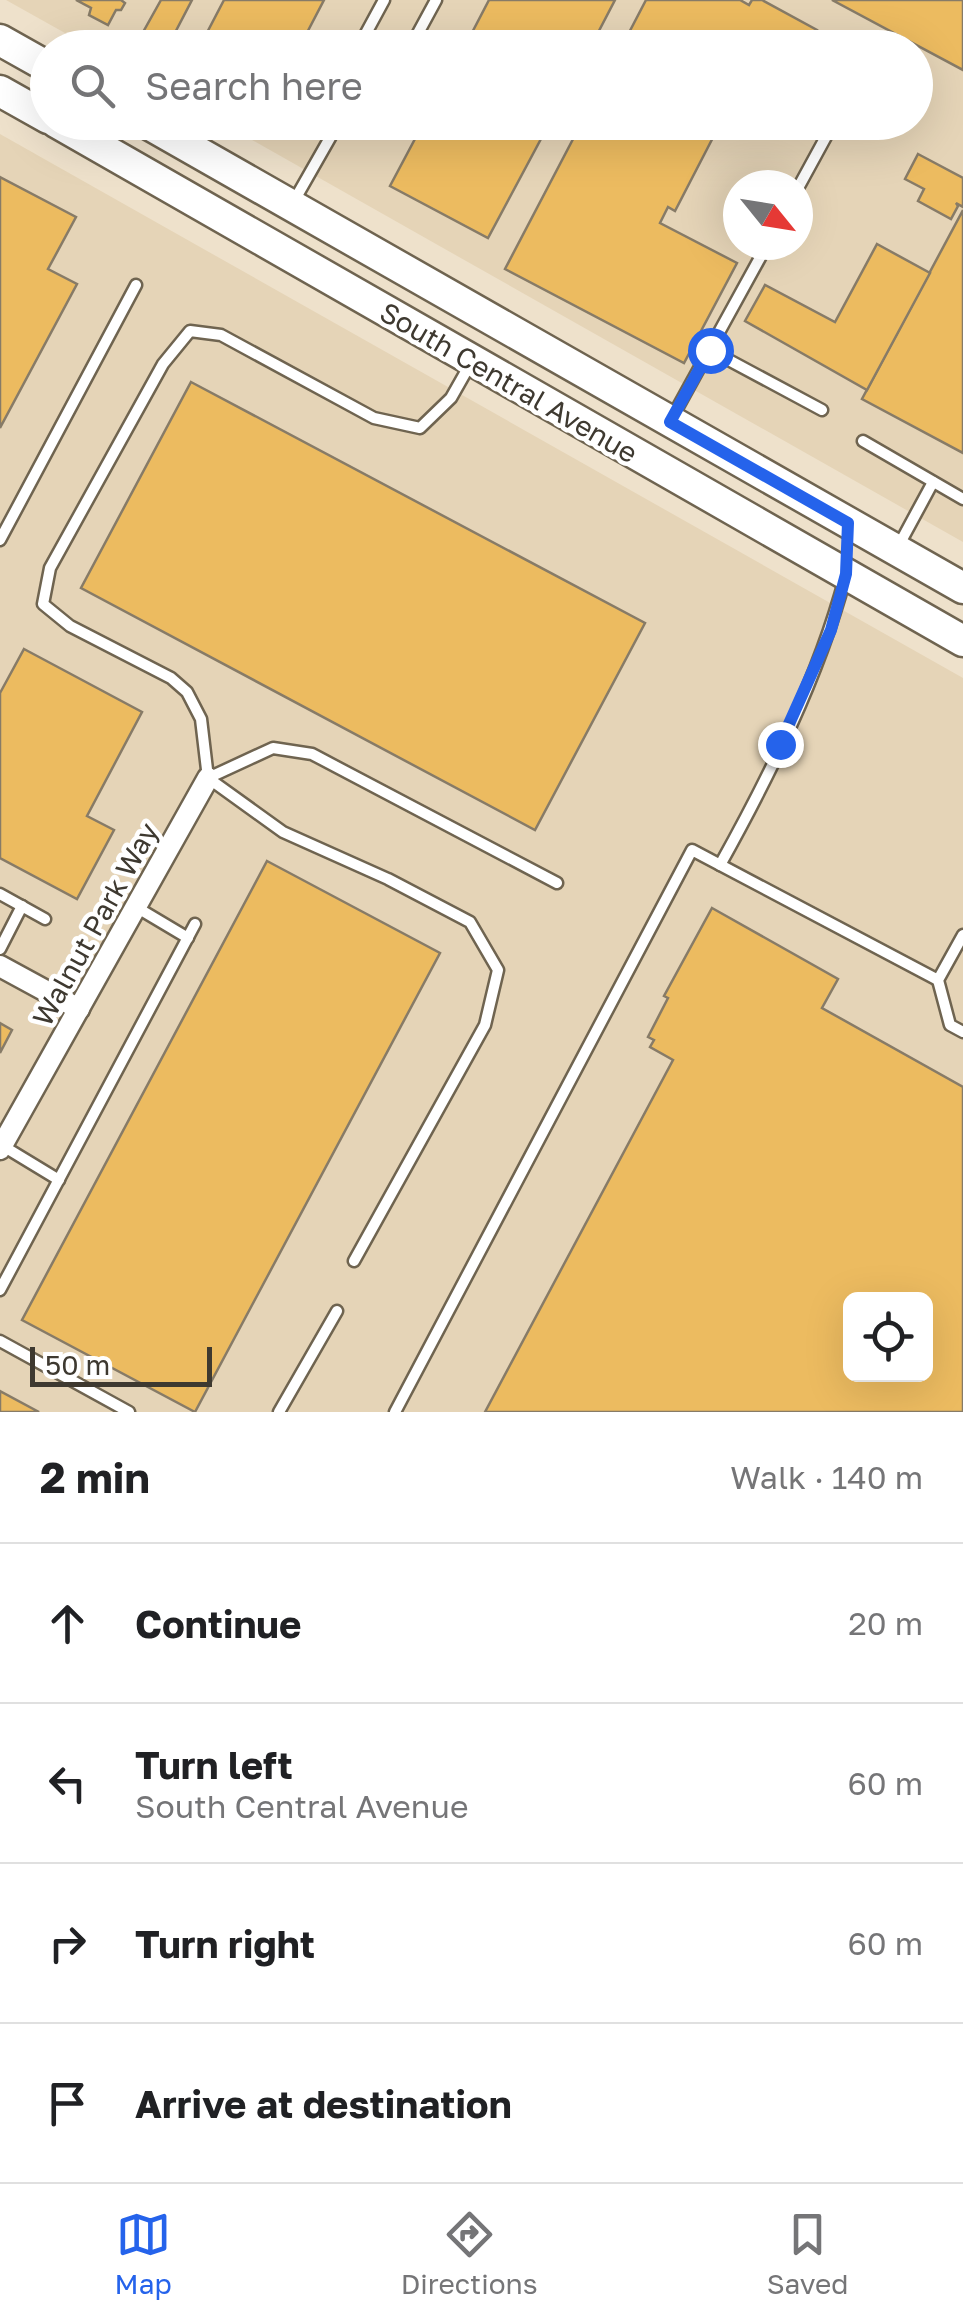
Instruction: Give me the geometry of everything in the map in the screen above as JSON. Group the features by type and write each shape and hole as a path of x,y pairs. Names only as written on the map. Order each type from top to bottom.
{"main road":[{"path":"0,40 30,57"},
{"path":"0,91 30,108"},
{"name":"South Central Avenue","path":"87,140 963,641"},
{"name":"South Central Avenue","path":"176,140 963,588"},
{"path":"619,444 642,405"},
{"path":"846,574 848,523"}],"street":[{"name":"Walnut Park Way","path":"1,1147 208,778"},
{"path":"0,966 79,1009"}],"lane":[{"path":"368,30 384,0"},
{"path":"420,30 436,0"},
{"path":"291,206 329,140"},
{"path":"808,170 824,140"},
{"path":"670,422 759,260"},
{"path":"0,540 136,284"},
{"path":"354,1262 485,1026 498,970 470,922 388,879 283,832 208,778 201,719 187,692 171,678 70,626 43,604 50,568 163,364 190,331 221,335 374,418 420,428 451,398 472,360"},
{"path":"710,350 822,410"},
{"path":"863,442 963,499"},
{"path":"896,550 934,482"},
{"path":"720,865 751,810 831,630 846,574"},
{"path":"208,778 273,748 312,754 557,883"},
{"path":"395,1412 692,850 938,980"},
{"path":"0,894 45,919"},
{"path":"0,949 22,906"},
{"path":"136,907 188,938"},
{"path":"0,1290 195,924"},
{"path":"963,935 938,980 950,1025 963,1032"},
{"path":"1,1147 58,1180"},
{"path":"279,1412 338,1311"},
{"path":"0,1341 129,1412"}],"shaded area":[{"path":"6,0 963,0 963,542 252,140 933,140 933,30 60,30"},
{"path":"0,134 963,678 963,1412 0,1412"}],"building":[{"path":"76,0 125,3 108,25 89,15 91,8"},
{"path":"161,0 192,0 176,30 144,30"},
{"path":"224,0 324,0 308,30 208,30"},
{"path":"489,0 615,0 599,30 473,30"},
{"path":"646,0 740,0 749,5 752,0 762,0 817,30 630,30"},
{"path":"832,0 963,0 963,70 933,54 933,30 888,30"},
{"path":"414,140 540,140 488,238 390,186"},
{"path":"573,140 712,140 675,211 668,207 660,223 723,256 723,260 737,263 684,363 505,269"},
{"path":"918,154 963,178 963,207 956,203 951,219 918,201 924,189 905,179"},
{"path":"0,177 76,217 48,269 77,284 0,428"},
{"path":"963,210 963,453 862,399"},
{"path":"877,244 930,273 867,390 745,321 765,285 835,322"},
{"path":"191,382 645,623 535,830 81,588"},
{"path":"24,649 142,712 87,816 114,830 77,899 0,858 0,693"},
{"path":"267,861 440,953 195,1412 22,1320"},
{"path":"712,908 838,979 822,1008 963,1087 963,1412 485,1412 673,1060 650,1047 654,1040 648,1037 668,998 664,996"},
{"path":"0,1023 12,1030 0,1053"},
{"path":"0,1391 39,1412 0,1412"}],"route":[{"path":"710,350 670,422 848,523 846,574 831,630 780,744"}]}
